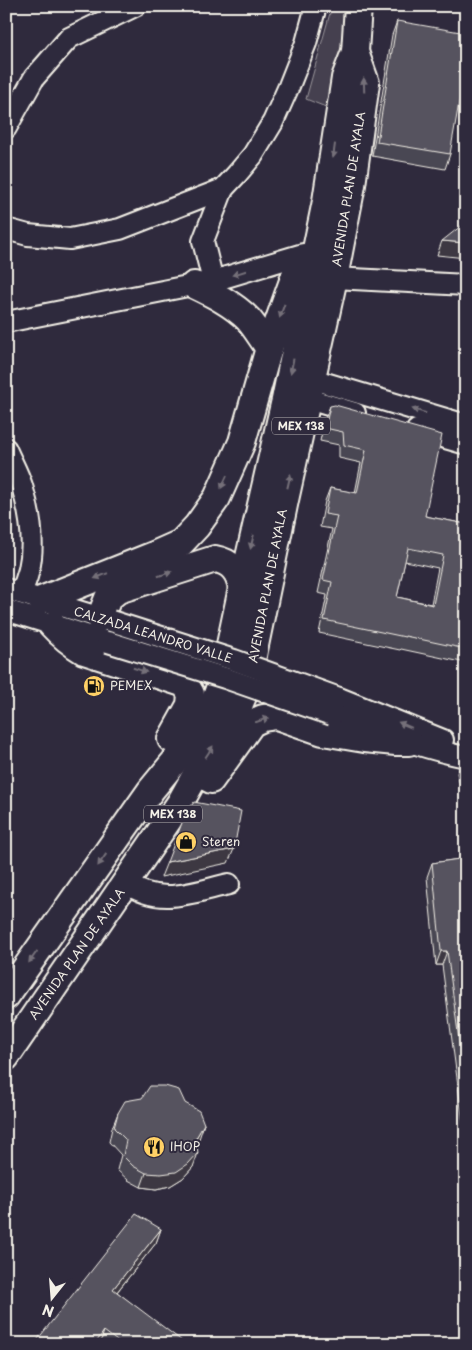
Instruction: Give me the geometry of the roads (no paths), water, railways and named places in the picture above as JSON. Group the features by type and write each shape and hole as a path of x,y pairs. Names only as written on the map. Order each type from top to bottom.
{"main road":[{"name":"AVENIDA PLAN DE AYALA","path":"6,1056 180,803 203,762 238,708 246,689 283,509 302,392 326,201 345,78 355,52 358,6"},
{"name":"AVENIDA PLAN DE AYALA","path":"6,996 151,790 184,750 215,700 224,678 263,495 302,392 334,278 352,186 366,83 355,52"},
{"path":"22,594 154,555 181,543 197,526 217,498 242,439 269,348 303,254 326,201"},
{"path":"203,283 248,320 269,348"},
{"path":"242,439 302,392"},
{"path":"242,439 263,495"},
{"path":"106,620 108,598 118,590 215,559 227,563 238,572 242,588"},
{"path":"52,625 66,639 84,651 185,684 191,694 190,705 160,757 138,835 124,861 123,878 126,883"},
{"path":"180,803 211,780 252,723 263,718 277,716 323,732 364,739 409,742"}],"street":[{"path":"6,128 34,78 69,38 99,14 135,6"},
{"path":"203,283 203,241 223,189 253,155 273,122 290,86 306,43 316,6"},
{"path":"6,229 28,236 70,239 120,229 223,189"},
{"path":"6,322 203,283 303,254"},
{"path":"334,278 466,284"},
{"path":"302,392 371,417"},
{"path":"302,392 466,425"},
{"path":"399,425 466,444"},
{"path":"6,449 22,484 30,523 31,552 22,594"},
{"name":"CALZADA LEANDRO VALLE","path":"22,594 234,660 409,742 448,754 466,757"},
{"name":"CALZADA LEANDRO VALLE","path":"6,610 226,678 335,706 381,714 466,750"},
{"path":"126,883 137,891 162,896 174,896 229,884"}],"place":[{"name":"PEMEX","path":"94,686"},
{"name":"Steren","path":"186,842"},
{"name":"IHOP","path":"154,1147"}]}
